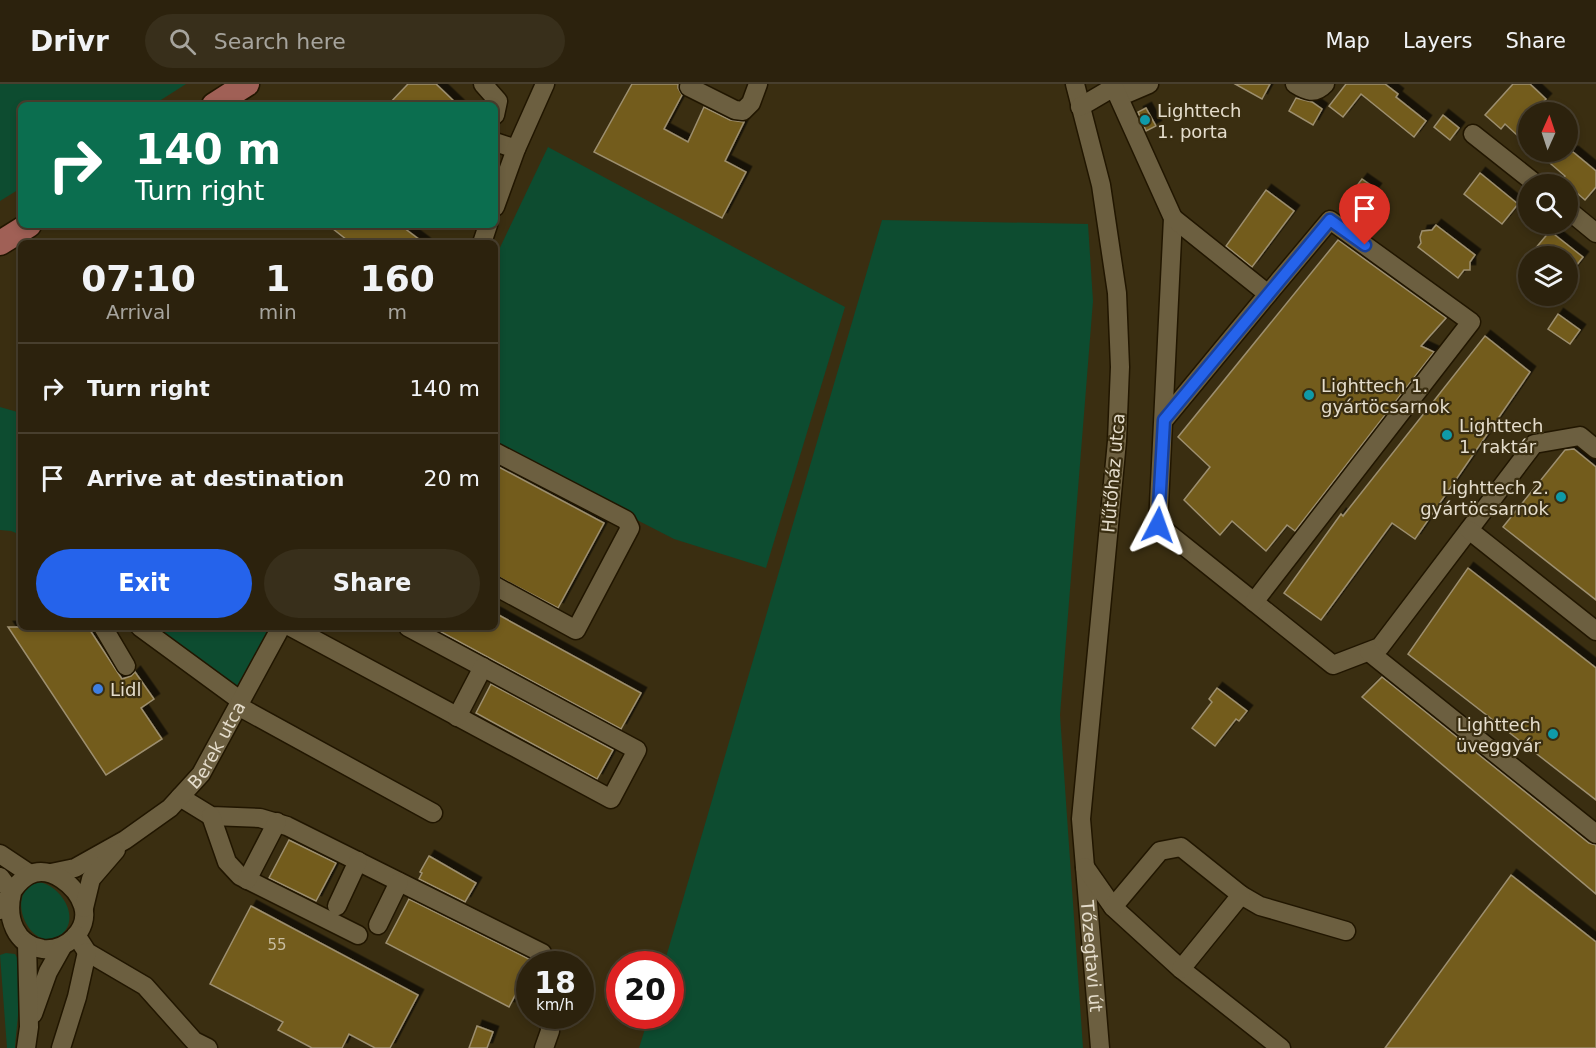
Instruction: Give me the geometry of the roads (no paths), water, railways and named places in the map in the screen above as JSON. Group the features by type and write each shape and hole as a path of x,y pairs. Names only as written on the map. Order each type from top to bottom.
{"main road":[{"path":"219,102 247,84"},
{"path":"0,243 23,228"}],"street":[{"path":"483,84 498,102"},
{"path":"498,199 516,149 546,84"},
{"path":"689,87 735,110 743,111 751,103 758,84"},
{"name":"Hűtőház utca","path":"1075,84 1101,185 1117,293 1120,367 1117,441 1081,819 1084,866"},
{"path":"1112,85 1128,93 1149,84"},
{"path":"1295,84 1313,92 1321,89 1325,84"},
{"path":"1080,108 1112,85"},
{"path":"1112,85 1173,218 1268,294"},
{"path":"1473,134 1523,174"},
{"path":"498,143 516,149"},
{"path":"1173,218 1158,525 1333,665 1380,647 1534,444 1580,436 1596,449"},
{"path":"1578,218 1596,233"},
{"path":"1164,420 1330,220 1471,322 1254,602"},
{"path":"498,454 626,520 630,528 576,630 498,588"},
{"path":"1469,530 1596,631"},
{"path":"106,630 126,666"},
{"path":"144,630 240,703 433,813"},
{"name":"Berek utca","path":"51,873 75,868 125,840 170,808 201,774 279,630"},
{"path":"297,630 611,799 637,750 413,630"},
{"path":"1369,652 1596,834"},
{"path":"458,717 483,668"},
{"path":"180,797 211,816 260,818 277,822 538,951"},
{"path":"211,816 227,862 240,876 358,935"},
{"path":"247,880 277,822"},
{"name":"Berek utca","path":"84,908 91,879 125,840"},
{"path":"1113,907 1160,851 1181,847 1242,895 1260,906 1346,931"},
{"path":"0,854 30,874"},
{"path":"337,906 358,861"},
{"path":"1084,866 1113,907 1181,969 1281,1048"},
{"name":"Tőzegtavi út","path":"1084,866 1100,1048"},
{"path":"0,910 19,882 30,874 42,872 51,873 66,883 77,893 84,908 82,922 76,935 62,947 38,948 0,930"},
{"path":"0,877 12,893 9,918 14,930 25,941 28,1027 26,1048"},
{"path":"378,925 399,882"},
{"path":"1181,969 1242,895"},
{"path":"76,935 87,952 146,986 194,1041 208,1048"},
{"path":"28,1027 48,972 62,947"},
{"path":"61,1048 77,997 87,952"},
{"path":"543,1048 550,1029"}],"place":[{"name":"Lighttech 1. porta","path":"1145,120"},
{"name":"Lighttech 1. gyártöcsarnok","path":"1309,395"},
{"name":"Lighttech 1. raktár","path":"1447,435"},
{"name":"Lighttech 2. gyártöcsarnok","path":"1561,497"},
{"name":"Lidl","path":"98,689"},
{"name":"Lighttech üveggyár","path":"1553,734"}]}
